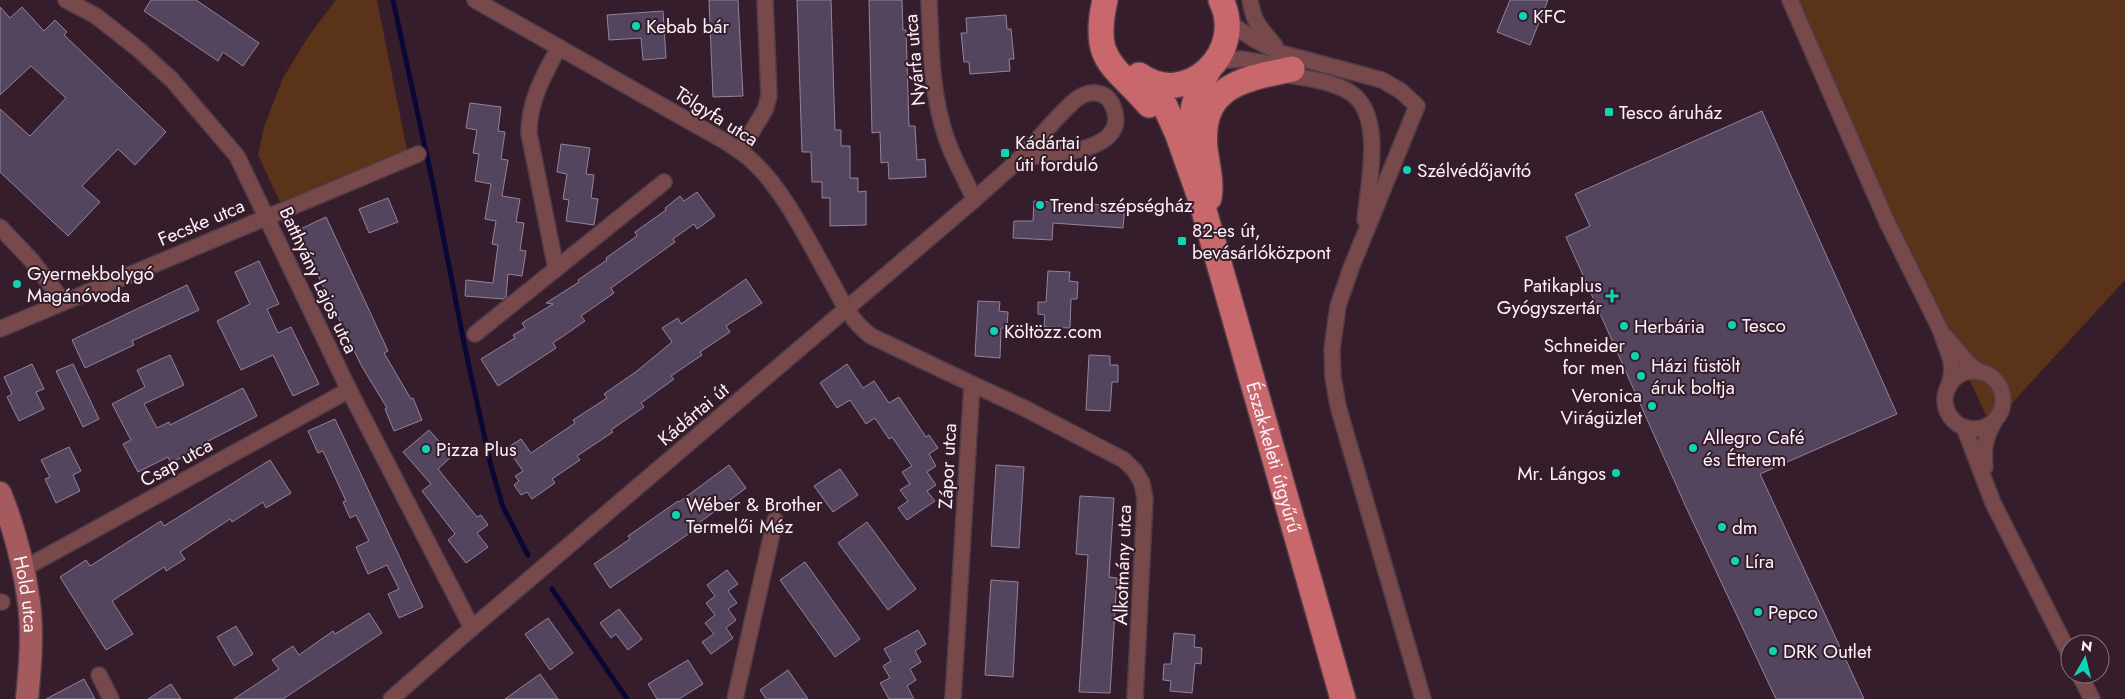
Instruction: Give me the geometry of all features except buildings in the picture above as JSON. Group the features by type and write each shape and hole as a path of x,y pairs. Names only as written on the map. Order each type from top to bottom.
{"main road":[{"path":"1105,0 1100,21 1100,36 1104,51 1118,75 1139,94 1158,118 1165,132 1188,196 1205,216"},
{"path":"1120,0 1113,20 1116,46 1122,58 1131,69 1142,77 1155,82 1183,83 1196,78 1212,66"},
{"path":"1205,216 1191,132 1196,94 1224,49 1228,36 1226,7"},
{"path":"1205,216 1210,194 1205,144 1206,124 1212,106 1224,90 1282,65"},
{"path":"1142,77 1168,113 1178,135 1205,216"},
{"name":"Észak-keleti útgyűrű","path":"1205,216 1343,699"}],"street":[{"name":"Batthyány Lajos utca","path":"66,0 96,16 116,30 172,80 237,156 349,390 472,628"},
{"name":"Tölgyfa utca","path":"476,0 740,151 767,176 782,197 846,309"},
{"path":"740,151 764,110 769,96 765,0"},
{"name":"Nyárfa utca","path":"929,0 936,101 948,142 974,200"},
{"path":"1250,0 1253,15 1259,29 1282,65"},
{"path":"1790,0 1887,222 1940,329 1951,360 1952,371 1945,404 1948,412 1953,420 1964,427 1977,429 1994,422"},
{"path":"1226,7 1254,40 1282,65 1351,93 1366,111 1372,133 1363,238"},
{"path":"556,269 529,132 529,117 540,82 559,47"},
{"path":"1212,66 1241,59 1282,65 1327,67 1382,80 1401,91 1417,106 1363,238 1338,306 1332,349 1333,377 1338,406 1423,699"},
{"name":"Kádártai út","path":"391,699 974,200 1020,158 1072,103 1083,95 1094,92 1104,95 1112,103 1116,114 1115,126 1110,136 1101,143 1085,149 1020,158"},
{"name":"Fecske utca","path":"0,328 418,154"},
{"path":"475,334 664,182"},
{"path":"0,227 32,261 64,302"},
{"path":"846,309 860,328 871,336 972,384"},
{"path":"1940,329 1968,364 1995,380 2003,396 1999,414 1985,438 1986,481"},
{"path":"1949,386 1954,379 1962,374 1979,372"},
{"name":"Zápor utca","path":"953,699 972,384"},
{"name":"Alkotmány utca","path":"972,384 1024,408 1124,460 1135,470 1142,483 1145,515 1135,699"},
{"name":"Csap utca","path":"23,569 349,390"},
{"path":"1964,427 1993,503 2060,635"},
{"name":"Hold utca","path":"0,493 23,569 29,605 27,699"},
{"path":"735,699 775,520"},
{"path":"99,675 111,699"},
{"path":"2085,684 2092,699"}],"shaded area":[{"path":"336,0 377,0 408,155 283,208 258,155 264,127 283,78 308,37"},
{"path":"1794,0 2125,0 2125,280 1991,426"}],"waterway":[{"path":"393,0 491,466 503,507 528,555"},
{"path":"552,589 627,699"}],"place":[{"name":"KFC","path":"1523,16"},
{"name":"Kebab bár","path":"636,26"},
{"name":"Tesco áruház","path":"1609,112"},
{"name":"Kádártai úti forduló","path":"1005,153"},
{"name":"Szélvédőjavító","path":"1407,170"},
{"name":"Trend szépségház","path":"1040,205"},
{"name":"82-es út, bevásárlóközpont","path":"1182,241"},
{"name":"Gyermekbolygó Magánóvoda","path":"17,284"},
{"name":"Patikaplus Gyógyszertár","path":"1612,296"},
{"name":"Tesco","path":"1732,325"},
{"name":"Herbária","path":"1624,326"},
{"name":"Költözz.com","path":"994,331"},
{"name":"Schneider for men","path":"1635,356"},
{"name":"Házi füstölt áruk boltja","path":"1641,376"},
{"name":"Veronica Virágüzlet","path":"1652,406"},
{"name":"Allegro Café és Étterem","path":"1693,448"},
{"name":"Pizza Plus","path":"426,449"},
{"name":"Mr. Lángos","path":"1616,473"},
{"name":"Wéber & Brother Termelői Méz","path":"676,515"},
{"name":"dm","path":"1722,527"},
{"name":"Líra","path":"1735,561"},
{"name":"Pepco","path":"1758,612"},
{"name":"DRK Outlet","path":"1773,651"}]}
